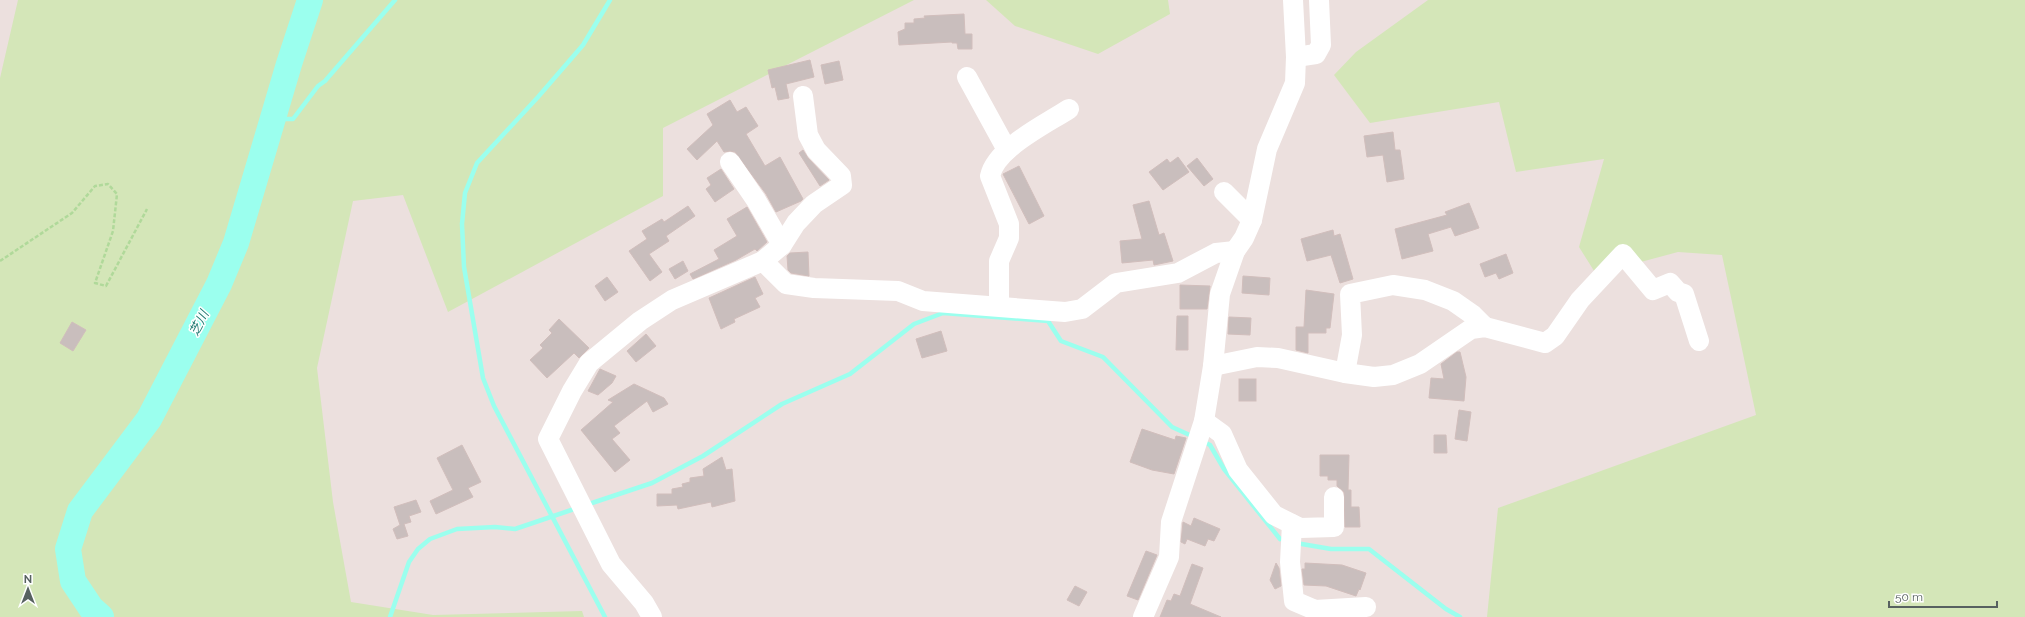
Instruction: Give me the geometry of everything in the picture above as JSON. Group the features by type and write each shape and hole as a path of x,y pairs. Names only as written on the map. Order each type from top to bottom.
{"street":[{"path":"1143,617 1169,557 1171,522 1204,420 1214,366 1220,294 1235,251 1244,238 1252,220 1267,149 1296,83 1293,0"},
{"path":"1296,56 1316,54 1321,45 1319,0"},
{"path":"967,77 1006,150"},
{"path":"652,617 644,603 611,564 548,439 572,391 589,363 594,358 640,321 672,300 763,261 782,245 796,223 814,204 842,185 841,176 816,150 808,135 803,96"},
{"path":"999,306 999,261 1009,238 1009,224 990,176 991,169 1006,150 1069,109"},
{"path":"730,162 756,200 782,245"},
{"path":"1224,192 1252,220"},
{"path":"763,261 786,284 814,288 898,291 923,301 1065,312 1082,309 1116,283 1178,273 1216,252 1235,251"},
{"path":"1214,366 1257,357 1278,358 1345,373 1374,377 1393,375 1420,364 1471,328 1485,327 1545,343 1555,336 1580,300 1623,254 1653,290 1670,283 1678,292 1684,294 1699,341"},
{"path":"1345,373 1352,335 1350,294 1393,285 1425,290 1453,301 1473,315 1485,327"},
{"path":"1204,420 1222,434 1238,470 1274,515 1300,528 1334,527 1334,496"},
{"path":"1292,524 1290,562 1294,601 1315,610 1366,607"}],"path":[{"path":"0,261 72,213 95,186 108,184 117,194 113,231 95,283 106,286 147,209"}],"green space":[{"path":"18,0 914,0 663,128 663,196 448,312 403,195 353,201 317,368 333,502 351,602 433,615 582,611 584,617 0,617 0,78"},
{"path":"986,0 1168,0 1170,14 1098,54 1015,26"},
{"path":"1428,0 2025,0 2025,617 1487,617 1498,508 1756,415 1722,255 1678,252 1596,274 1579,247 1604,159 1516,172 1499,102 1370,123 1334,75 1356,52"}],"building":[{"path":"964,14 965,34 972,34 972,49 958,49 957,43 952,42 899,45 898,32 905,29 905,23 914,23 914,19 925,18 924,16"},
{"path":"810,60 814,77 786,84 789,98 778,100 775,87 772,88 768,70"},
{"path":"839,61 843,80 825,84 821,65"},
{"path":"730,100 737,112 746,107 758,126 746,134 765,166 780,157 803,199 801,201 776,212 766,194 735,152 724,152 717,141 697,160 687,149 713,125 707,114"},
{"path":"1393,132 1395,150 1400,150 1404,179 1387,182 1383,155 1367,157 1364,136"},
{"path":"803,150 808,158 829,180 820,186 799,153"},
{"path":"1178,157 1189,172 1163,190 1149,172 1167,159 1170,163"},
{"path":"1197,158 1213,179 1204,186 1187,166"},
{"path":"1019,166 1044,216 1029,224 1003,174"},
{"path":"721,169 734,189 715,202 706,189 711,185 707,178"},
{"path":"1149,201 1159,235 1164,233 1173,261 1154,265 1153,260 1122,263 1120,241 1142,239 1133,205"},
{"path":"1469,203 1479,228 1455,236 1451,227 1428,234 1433,251 1402,259 1395,229 1447,215 1445,212"},
{"path":"688,206 695,216 666,236 669,241 649,254 662,272 650,281 629,251 647,239 642,231 662,219 664,222"},
{"path":"747,207 767,242 757,251 755,249 736,260 693,279 690,274 719,259 714,250 737,236 727,219"},
{"path":"1333,230 1334,236 1340,234 1353,279 1340,283 1331,255 1307,261 1301,239"},
{"path":"808,252 809,276 791,273 788,270 787,256 790,253"},
{"path":"1506,254 1513,273 1499,279 1496,273 1485,277 1480,264"},
{"path":"683,261 688,271 675,279 669,269"},
{"path":"1243,276 1270,278 1269,295 1242,293"},
{"path":"607,277 618,292 605,301 595,286"},
{"path":"755,277 763,294 755,298 760,307 734,319 735,322 721,329 709,298"},
{"path":"1180,285 1210,286 1207,309 1180,309"},
{"path":"1306,290 1334,294 1330,328 1326,328 1326,333 1308,333 1308,353 1296,350 1296,327 1304,327"},
{"path":"1177,316 1188,316 1188,350 1176,350"},
{"path":"1229,317 1251,318 1250,335 1228,334"},
{"path":"559,319 589,348 579,358 574,353 547,378 530,360 543,348 540,345 552,333 549,330"},
{"path":"72,322 86,330 73,351 60,343"},
{"path":"941,331 947,351 922,358 916,339"},
{"path":"646,334 656,346 636,362 627,351"},
{"path":"1457,352 1460,352 1466,377 1464,401 1429,398 1431,378 1444,379 1441,364"},
{"path":"600,369 616,376 612,383 598,395 588,391"},
{"path":"1239,379 1256,379 1256,401 1239,401"},
{"path":"634,384 664,398 668,404 653,412 647,401 614,426 620,433 612,439 630,460 615,472 581,430 613,402 608,400"},
{"path":"1459,410 1471,412 1467,441 1455,439"},
{"path":"1142,429 1175,440 1176,436 1186,438 1174,474 1152,470 1130,462"},
{"path":"1434,435 1446,435 1447,453 1434,453"},
{"path":"462,445 481,482 468,488 473,497 436,514 430,501 453,490 437,458"},
{"path":"1320,455 1349,455 1348,490 1351,490 1351,507 1359,507 1360,527 1345,527 1344,492 1337,486 1337,480 1328,480 1328,476 1320,476"},
{"path":"722,457 726,470 732,469 735,501 712,507 711,502 678,509 677,505 657,506 657,494 672,494 672,489 683,487 682,484 690,482 690,478 704,476 703,469"},
{"path":"416,500 421,512 409,516 411,522 404,524 408,536 397,539 393,529 400,525 394,507"},
{"path":"1194,518 1220,529 1214,541 1208,539 1205,546 1187,539 1185,544 1181,542 1183,522 1191,526"},
{"path":"1146,551 1157,555 1138,600 1127,596"},
{"path":"1276,563 1279,568 1281,586 1275,589 1270,580"},
{"path":"1305,563 1342,565 1366,573 1360,590 1359,589 1356,596 1326,586 1304,585 1302,569 1305,569"},
{"path":"1192,564 1203,568 1190,604 1221,617 1160,617 1167,600 1171,601 1174,594 1180,596"},
{"path":"1075,586 1087,592 1079,606 1067,600"}],"waterway":[{"name":"芝川","path":"101,617 91,608 73,581 68,549 80,511 149,419 219,284 236,243 289,64 310,0"},
{"path":"274,119 293,119 318,86 325,81 395,0"},
{"path":"605,617 494,406 483,378 464,267 462,224 465,193 477,163 538,97 583,45 610,0"},
{"path":"586,505 652,483 703,456 782,404 850,374 914,324 943,313 1048,321 1061,341 1103,357 1172,427 1194,437"},
{"path":"1202,441 1210,445 1224,469 1280,539"},
{"path":"390,617 409,562 418,549 430,539 457,529 495,527 515,529 577,508"},
{"path":"1296,543 1331,549 1369,549 1446,609 1460,617"}]}
